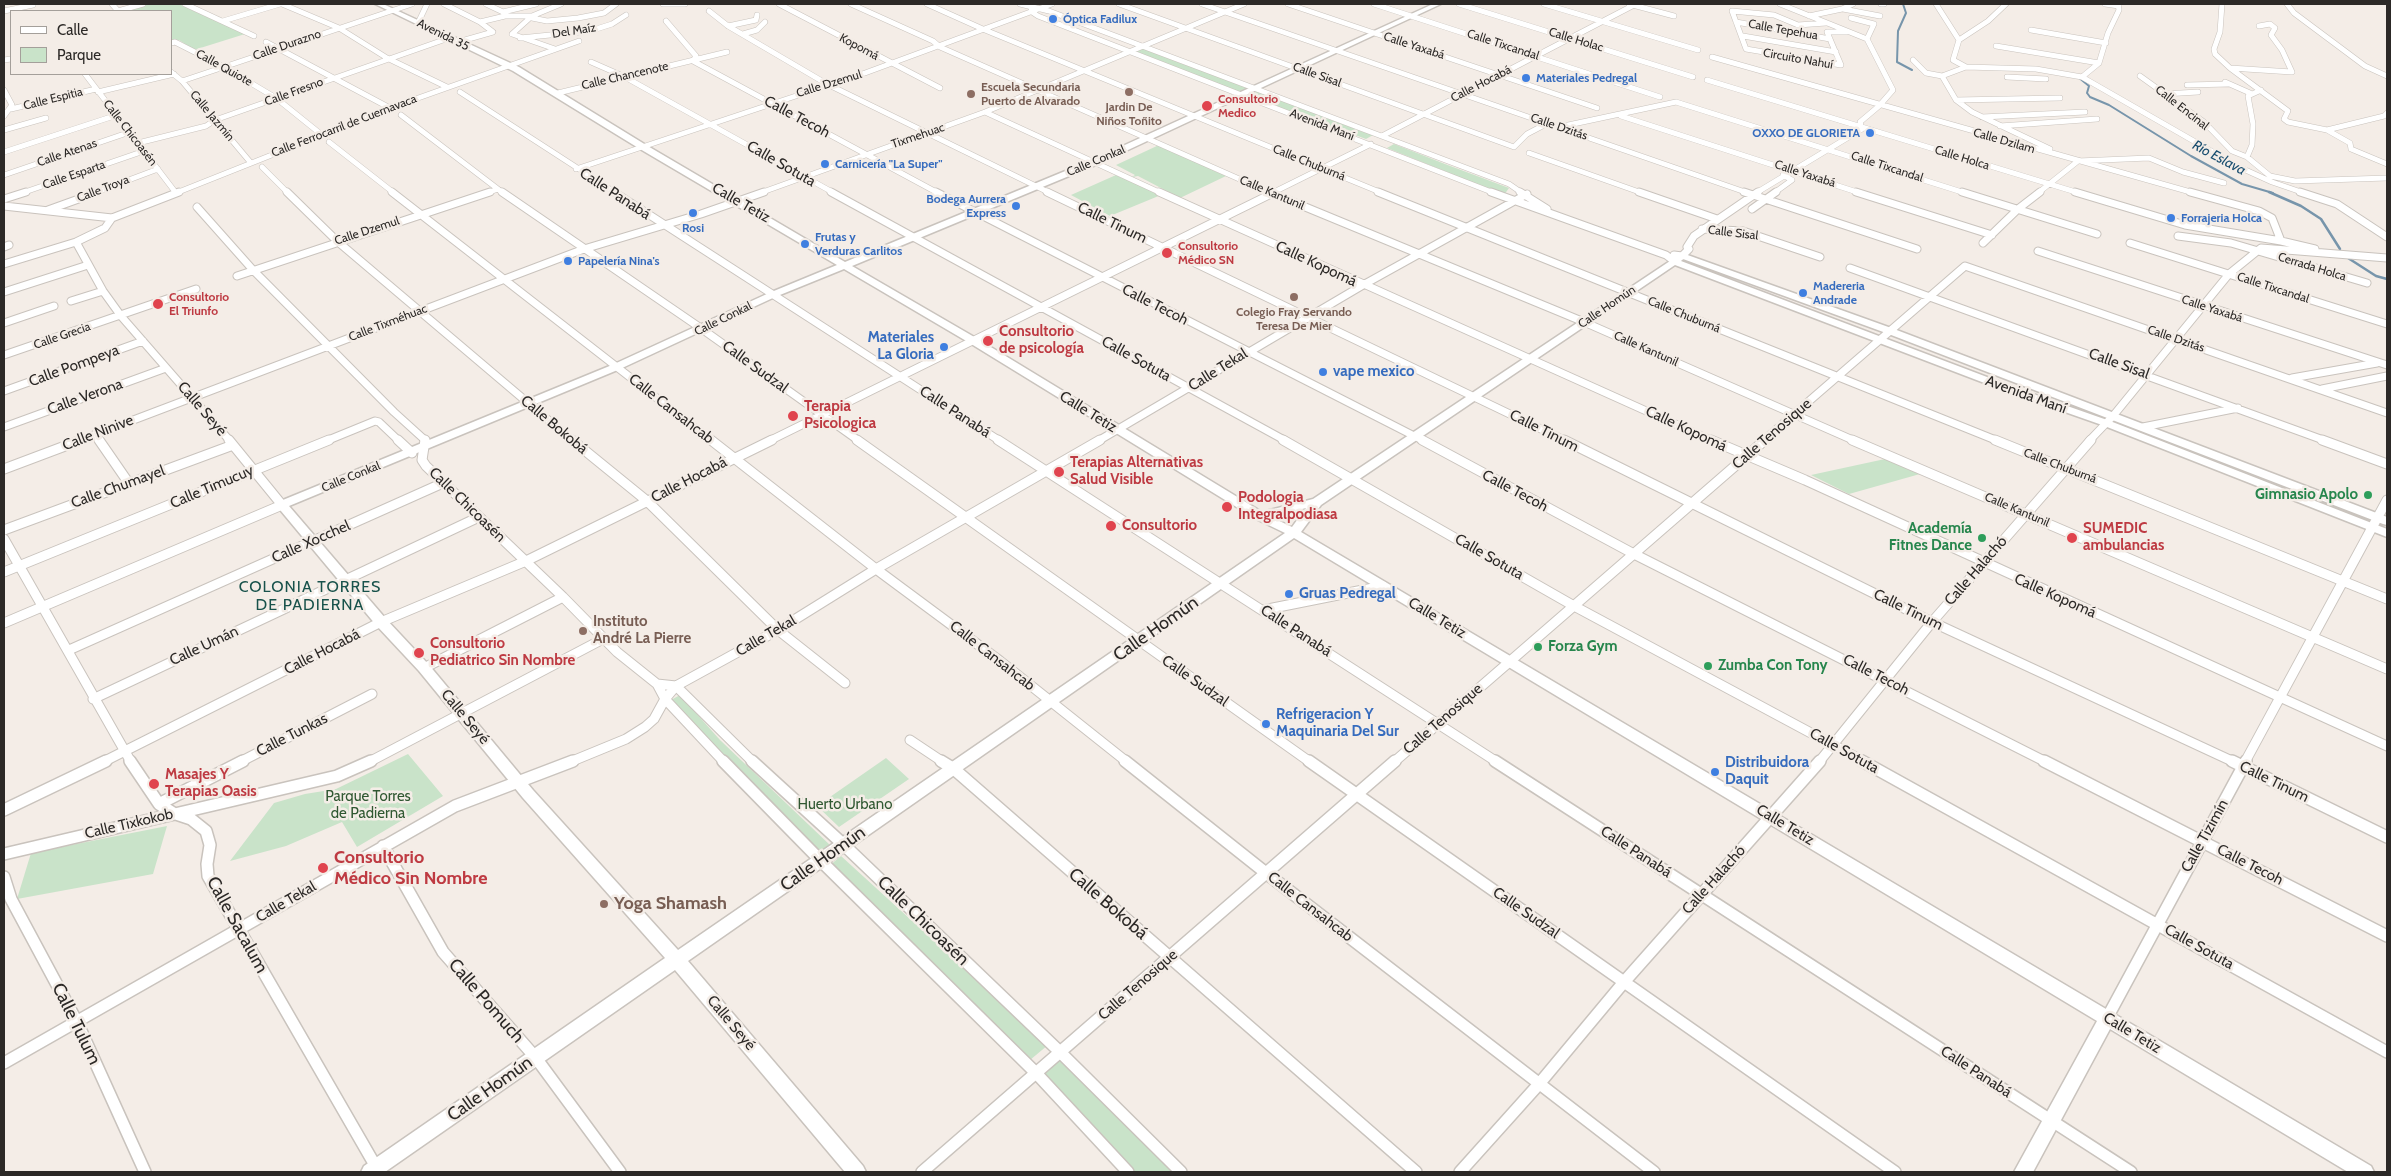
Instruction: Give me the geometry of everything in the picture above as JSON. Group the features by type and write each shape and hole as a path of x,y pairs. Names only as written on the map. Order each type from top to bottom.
{"street":[{"path":"11,10 33,4"},
{"path":"122,10 143,4"},
{"path":"185,4 254,36"},
{"path":"223,21 281,4 339,28 387,58 447,87"},
{"name":"Avenida 35","path":"378,4 507,66"},
{"name":"Calle Durazno","path":"182,81 278,47 412,4"},
{"path":"418,23 427,4"},
{"path":"444,4 480,22 493,32 458,42"},
{"path":"486,4 504,14 532,17 547,21 594,16 608,12 616,4"},
{"path":"480,22 536,4"},
{"path":"555,49 512,34 513,31 532,17 562,4"},
{"path":"663,4 685,4"},
{"name":"Kopomá","path":"779,4 940,88"},
{"name":"Calle Kantunil","path":"850,4 933,41 940,47 1272,193 1584,322 2025,514 2387,668"},
{"name":"Calle Chuburná","path":"927,4 985,30 1320,169 1468,226 2387,599"},
{"name":"Avenida Maní","path":"1020,4 1130,52 1515,201 1890,331 2110,420 2379,522"},
{"name":"Calle Dzemul","path":"576,169 891,64 985,30 1031,10 1052,4"},
{"name":"Calle Sisal","path":"1119,4 1514,147"},
{"name":"Calle Dzitás","path":"1202,4 1753,195 1917,248"},
{"name":"Tixmehuac","path":"584,249 738,201 985,112 1244,4"},
{"name":"Calle Yaxabá","path":"1288,4 1501,74 1597,108"},
{"name":"Calle Tixcandal","path":"1374,4 1660,97"},
{"name":"Calle Conkal","path":"4,623 282,505 412,453 616,367 702,329 772,295 847,266 1095,162 1258,88 1373,32 1438,4"},
{"name":"Calle Holac","path":"1459,4 1693,77"},
{"path":"1544,4 1698,50"},
{"path":"1631,4 1674,16"},
{"name":"Calle Hocabá","path":"1371,144 1380,136 1604,21 1631,4"},
{"path":"1780,4 1867,39 1893,87 1892,93 1880,106"},
{"path":"1808,16 1842,9 1853,4"},
{"path":"1936,4 1959,40"},
{"path":"1966,67 1953,60 1959,40 1988,21 2006,4"},
{"path":"2082,77 2099,63 2108,33 2118,14 2119,5 2105,4"},
{"path":"2222,4 2220,32 2214,48 2215,54 2230,68 2288,111 2284,119 2288,122 2327,130 2350,143 2351,149 2387,164"},
{"path":"2287,4 2294,13 2365,66 2387,76"},
{"name":"Avenida Maní","path":"1041,8 1258,88 1508,184 1527,194 1557,216"},
{"path":"1842,9 1880,16"},
{"name":"Calle Tinum","path":"709,11 728,26 828,84 930,132 1161,247 1475,396 1932,622 2243,766 2387,837"},
{"path":"1736,22 1733,11 1774,15 1798,25 1826,23"},
{"name":"Del Maíz","path":"520,38 590,30 612,24 626,15"},
{"path":"728,26 756,20 757,15"},
{"path":"1851,18 1874,24 1867,39"},
{"path":"666,21 696,56 693,61"},
{"path":"743,34 757,30 765,22"},
{"name":"Circuito Nahuí","path":"1736,22 1743,36 1745,48 1749,50 1840,66 1828,32 1848,32"},
{"name":"Calle Tepehua","path":"1736,22 1830,39"},
{"path":"2230,68 2292,72 2282,50 2271,35 2275,28 2270,24 2259,26"},
{"path":"2031,30 2106,43"},
{"path":"1743,36 1836,52"},
{"name":"Calle Fresno","path":"138,143 200,127 387,58 449,38"},
{"name":"Calle Ferrocarril de Cuernavaca","path":"112,218 251,163 326,138 390,108 579,41"},
{"name":"Calle Quiote","path":"172,43 175,42 224,67 276,98 326,138"},
{"path":"266,42 390,108"},
{"path":"1996,46 2099,63"},
{"name":"Calle Chancenote","path":"558,93 727,52"},
{"name":"Calle Dzilam","path":"1712,57 2268,215 2275,222 2281,241"},
{"path":"1912,60 1926,73 1942,76 1966,67 1996,67 2036,69 2082,77 2239,167 2272,182 2336,204 2387,237"},
{"name":"Calle Tecoh","path":"693,61 974,212 1415,436 1634,554 2203,840 2387,936"},
{"name":"Calle Sotuta","path":"591,62 623,76 664,100 710,123 1352,478 1574,606 1834,745 2387,1052"},
{"name":"Calle Tetiz","path":"507,66 558,93 643,147 972,340 1260,516 1294,533 1510,661 2366,1172"},
{"path":"1996,67 2012,82"},
{"name":"Calle Jazmín","path":"173,73 182,81 251,163"},
{"name":"Calle Chicoasén","path":"85,75 176,192"},
{"path":"97,90 164,75"},
{"path":"1942,76 1956,100 1981,118 2063,157"},
{"name":"Calle Encinal","path":"2140,76 2204,122 2232,151 2247,157 2273,178 2295,181"},
{"path":"2007,77 2046,79"},
{"name":"Calle Holca","path":"1707,80 1862,129 2185,225 2281,241"},
{"path":"2223,81 2250,93 2261,90"},
{"path":"2187,85 2229,84"},
{"path":"4,90 12,104 11,109 4,116"},
{"name":"Calle Espitia","path":"11,109 97,90"},
{"name":"Calle Panabá","path":"460,92 576,169 899,375 1046,472 1263,610 2131,1172"},
{"path":"2164,94 2198,92"},
{"path":"2247,157 2252,145 2253,124 2248,96 2250,93"},
{"path":"1956,100 2060,98"},
{"name":"Calle Tixcandal","path":"1618,114 1676,102 2097,234"},
{"name":"Calle Homún","path":"375,1171 1294,533 1317,502 1628,292 1674,257 1689,249 1687,247 1694,236 1716,219 1827,148 1862,129 1860,122 1880,106"},
{"name":"Calle Kopomá","path":"985,112 1363,285 1531,358 1746,456 1805,480 1983,564 2387,746"},
{"path":"1981,118 2084,112"},
{"path":"2327,130 2384,116 2387,113"},
{"path":"1559,127 1618,114"},
{"name":"Calle Yaxabá","path":"1618,114 1992,235"},
{"path":"4,152 117,115"},
{"name":"Calle Sudzal","path":"401,115 498,189 702,329 1138,641 1895,1172"},
{"path":"4,130 46,118"},
{"path":"1998,126 2097,119"},
{"path":"1514,147 1527,134 1548,123"},
{"name":"Calle Atenas","path":"4,175 130,132"},
{"name":"Calle Cansahcab","path":"326,138 502,279 1654,1172"},
{"name":"Calle Hocabá","path":"4,810 124,752 381,622 526,561 899,375 1043,307 1371,144 1389,139"},
{"name":"Calle Esparta","path":"4,199 144,151"},
{"name":"Calle Sisal","path":"1529,153 1716,219"},
{"path":"1983,243 2018,209 2078,161 2150,158 2183,172 2224,183"},
{"name":"Calle Bokobá","path":"262,168 337,241 421,310 528,404 647,502 778,630 845,683"},
{"name":"Calle Troya","path":"48,210 158,169"},
{"path":"1752,209 1792,180 1782,176"},
{"path":"2295,181 2387,178"},
{"path":"2295,181 2315,196"},
{"name":"Calle Dzemul","path":"237,276 337,241 498,189"},
{"name":"Calle Tekal","path":"4,1064 455,806 519,783 626,739 645,727 654,718 665,699 676,686 778,630 876,569 1046,472 1363,285 1527,194"},
{"path":"4,206 112,218 105,228 76,242 4,264"},
{"name":"Calle Chicoasén","path":"197,207 253,270 394,412 426,441 422,460 444,483 603,638 657,684 665,699 821,860 1036,1073 1128,1172"},
{"name":"Calle Sisal","path":"1702,229 1743,231 1820,257"},
{"path":"2178,236 2216,240 2258,250 2267,248 2364,257 2387,257"},
{"path":"2281,241 2322,252"},
{"name":"Calle Seyé","path":"76,242 103,291 120,316 233,445 381,622 424,668 519,783 677,960 857,1172"},
{"name":"Calle Tixcandal","path":"2130,243 2387,324"},
{"name":"Calle Tixméhuac","path":"192,397 584,249"},
{"name":"Calle Halachó","path":"1460,1172 1539,1084 1701,894 1834,745 1884,679 2065,467 2110,420 2228,274 2258,250"},
{"name":"Cerrada Holca","path":"2258,250 2367,283"},
{"name":"Calle Yaxabá","path":"2038,251 2387,365"},
{"name":"Avenida Maní","path":"1674,257 1880,340 2110,420 2143,427 2379,522 2387,533"},
{"path":"2364,257 2387,263"},
{"path":"4,292 88,265"},
{"name":"Calle Dzitás","path":"1965,266 2387,413"},
{"name":"Calle Tenosique","path":"922,1172 1965,266"},
{"name":"Calle Sisal","path":"1850,268 2146,374 2387,464"},
{"path":"120,316 196,290"},
{"path":"71,301 103,291"},
{"path":"4,323 54,306"},
{"name":"Calle Grecia","path":"4,355 120,316"},
{"name":"Calle Pompeya","path":"4,391 143,341"},
{"path":"2291,378 2387,360"},
{"name":"Calle Verona","path":"4,427 166,368"},
{"path":"2321,389 2387,376"},
{"name":"Calle Ninive","path":"4,469 192,397"},
{"path":"2143,427 2238,408"},
{"name":"Calle Timucuy","path":"4,572 375,421 379,422 412,453"},
{"path":"95,434 128,482"},
{"name":"Calle Chumayel","path":"4,530 128,482 233,445"},
{"name":"Calle Xocchel","path":"69,650 444,483"},
{"name":"Calle Tizimín","path":"2023,1172 2313,636 2379,522 2387,500"},
{"name":"Calle Homún","path":"1260,516 1317,502"},
{"name":"Calle Umán","path":"93,699 479,517"},
{"name":"Calle Sacalum","path":"4,539 41,607 69,650 93,699 124,752 158,804 173,814 191,819 206,831 210,845 207,864 208,876 375,1171"},
{"path":"1263,610 1383,586"},
{"path":"424,668 563,597"},
{"name":"Calle Tixkokob","path":"4,854 337,776 369,762 462,714 603,638"},
{"path":"657,684 676,686"},
{"name":"Calle Chicoasén","path":"676,686 727,738 844,845 1060,1052 1181,1172"},
{"name":"Calle Tunkas","path":"158,804 372,694"},
{"name":"Calle Bokobá","path":"910,740 954,768 1416,1172"},
{"name":"Calle Pomuch","path":"383,846 443,952 536,1058 620,1172"},
{"name":"Calle Tulum","path":"4,877 11,899 77,1022 145,1172"}],"green space":[{"path":"148,4 179,4 245,34 194,50 179,40 172,42 172,10 127,10"},
{"path":"1145,48 1253,88 1240,93 1134,52"},
{"path":"1261,90 1373,135 1366,139 1248,96"},
{"path":"1394,144 1509,188 1504,195 1387,148"},
{"path":"1159,145 1226,176 1180,198 1138,176 1132,177 1135,175 1116,165"},
{"path":"1116,175 1161,195 1110,216 1071,195"},
{"path":"1885,459 1920,474 1849,494 1811,475"},
{"path":"680,695 720,740 831,846 818,854 671,700"},
{"name":"Parque Torres de Padierna","path":"408,754 443,796 357,847 342,822 286,846 230,861 274,803 305,794 336,789"},
{"name":"Huerto Urbano","path":"886,758 909,779 839,827 817,806"},
{"path":"167,826 153,874 17,899 31,853"},
{"path":"841,856 1048,1045 1030,1060 829,866"},
{"path":"1061,1059 1173,1172 1131,1172 1041,1075"}],"waterway":[{"name":"Río Eslava","path":"1903,4 1906,13 1898,31 1897,62 1912,70"},
{"name":"Río Eslava","path":"2078,77 2089,86 2087,93 2090,97 2109,105 2191,156 2242,184 2273,193"},
{"name":"Río Eslava","path":"2269,192 2301,206 2321,219 2340,249"},
{"name":"Río Eslava","path":"2348,258 2376,276 2387,279"}],"place":[{"name":"Óptica Fadilux","path":"1053,19"},
{"name":"Materiales Pedregal","path":"1526,78"},
{"name":"Jardin De Niños Toñito","path":"1129,92"},
{"name":"Escuela Secundaria Puerto de Alvarado","path":"971,94"},
{"name":"Consultorio Medico","path":"1207,106"},
{"name":"OXXO DE GLORIETA","path":"1870,133"},
{"name":"Carnicería \"La Super\"","path":"825,164"},
{"name":"Bodega Aurrera Express","path":"1016,206"},
{"name":"Rosi","path":"693,213"},
{"name":"Forrajeria Holca","path":"2171,218"},
{"name":"Frutas y Verduras Carlitos","path":"805,244"},
{"name":"Consultorio Médico SN","path":"1167,253"},
{"name":"Papelería Nina's","path":"568,261"},
{"name":"Madereria Andrade","path":"1803,293"},
{"name":"Colegio Fray Servando Teresa De Mier","path":"1294,297"},
{"name":"Consultorio El Triunfo","path":"158,304"},
{"name":"Consultorio de psicología","path":"988,341"},
{"name":"Materiales La Gloria","path":"944,347"},
{"name":"vape mexico","path":"1323,372"},
{"name":"Terapia Psicologica","path":"793,416"},
{"name":"Terapias Alternativas Salud Visible","path":"1059,472"},
{"name":"Gimnasio Apolo","path":"2368,495"},
{"name":"Podologia Integralpodiasa","path":"1227,507"},
{"name":"Consultorio","path":"1111,526"},
{"name":"Academía Fitnes Dance","path":"1982,538"},
{"name":"SUMEDIC ambulancias","path":"2072,538"},
{"name":"Gruas Pedregal","path":"1289,594"},
{"name":"Instituto André La Pierre","path":"583,631"},
{"name":"Forza Gym","path":"1538,647"},
{"name":"Consultorio Pediatrico Sin Nombre","path":"419,653"},
{"name":"Zumba Con Tony","path":"1708,666"},
{"name":"Refrigeracion Y Maquinaria Del Sur","path":"1266,724"},
{"name":"Distribuidora Daquit","path":"1715,772"},
{"name":"Masajes Y Terapias Oasis","path":"154,784"},
{"name":"Consultorio Médico Sin Nombre","path":"323,868"},
{"name":"Yoga Shamash","path":"604,904"}],"district":[{"name":"COLONIA TORRES DE PADIERNA","path":"310,596"}]}
